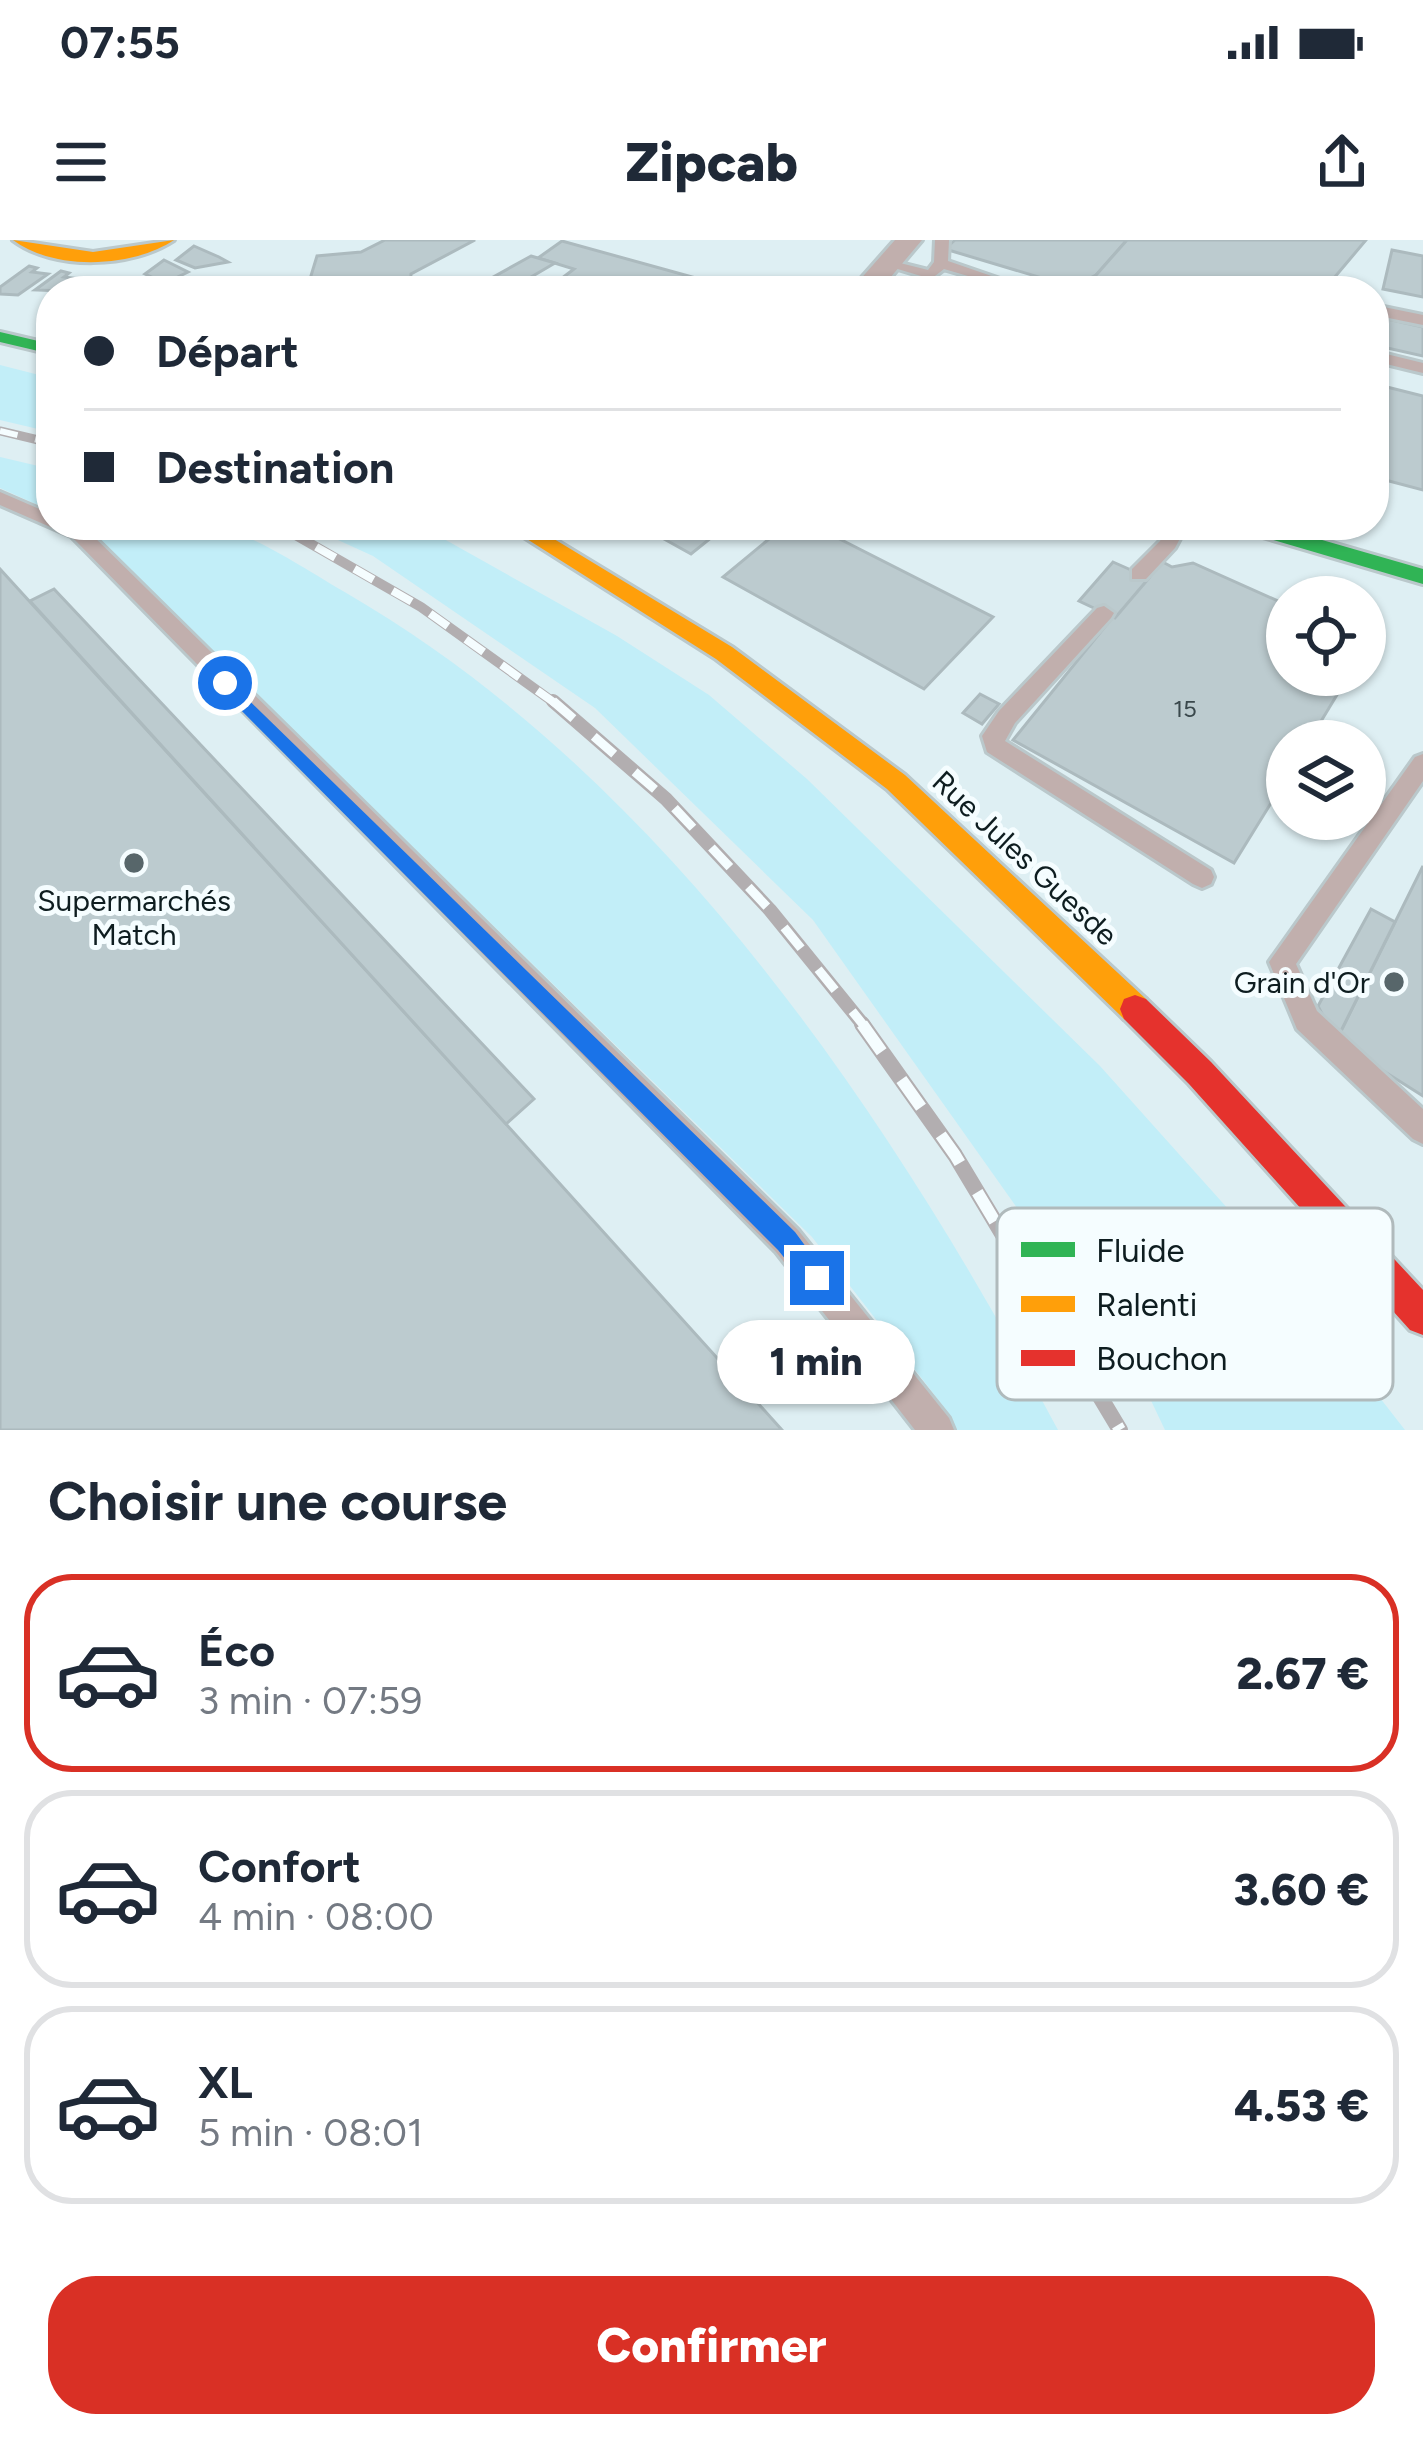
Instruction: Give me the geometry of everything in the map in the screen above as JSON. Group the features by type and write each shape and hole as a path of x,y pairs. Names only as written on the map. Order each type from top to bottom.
{"street":[{"path":"21,240 35,248 101,257 133,254 166,240"},
{"path":"877,276 909,240"},
{"path":"0,337 36,345"},
{"name":"Rue Jules Guesde","path":"540,540 724,653 896,782 1201,1073 1324,1208"},
{"path":"1297,540 1423,577"},
{"name":"Rue Jules Guesde","path":"1393,1284 1423,1317"}],"lane":[{"path":"888,264 932,275 941,263 942,240"},
{"path":"941,263 985,276"},
{"path":"1389,313 1423,320"},
{"path":"1389,360 1423,368"},
{"path":"0,498 36,514"},
{"path":"86,540 787,1241 937,1430"},
{"path":"1139,574 1170,540"},
{"path":"1104,613 1007,717 993,736 994,746 1202,877"},
{"path":"1423,763 1282,962 1307,1020 1423,1129"}],"shaded area":[{"path":"0,365 36,374 36,428 0,420"},
{"path":"0,457 36,465 36,504 0,488"},
{"path":"98,540 251,540 261,544 348,594 462,670 569,758 667,856 758,962 843,1075 921,1192 997,1320 997,1400 1041,1400 1058,1430 955,1430 940,1402 812,1237"},
{"path":"338,540 446,540 617,636 709,695 807,779 1100,1066 1227,1208 1017,1208 813,920 595,708 373,556"},
{"path":"1151,1400 1382,1400 1405,1430 1165,1430"}],"building":[{"path":"385,240 475,240 411,276 311,276 317,256 361,252"},
{"path":"955,240 1127,240 1094,276 1035,276 945,249"},
{"path":"1127,240 1366,240 1336,276 1095,276"},
{"path":"562,241 689,276 565,276 574,269 538,258"},
{"path":"194,246 228,262 195,268 176,260"},
{"path":"1392,250 1423,256 1423,297 1389,290 1386,276"},
{"path":"531,256 555,263 533,276 495,276"},
{"path":"164,260 188,272 180,276 145,274"},
{"path":"29,266 37,268 32,272 48,274 36,276 36,282 18,295 0,294 0,287"},
{"path":"1389,319 1423,327 1423,356 1389,348"},
{"path":"1389,388 1423,396 1423,490 1389,481"},
{"path":"666,540 708,540 691,554"},
{"path":"768,540 842,540 993,617 924,689 723,577"},
{"path":"1159,560 1172,567 1193,563 1266,596 1266,696 1336,696 1322,720 1266,720 1266,811 1234,863 1013,740"},
{"path":"1113,562 1149,578 1115,618 1079,601"},
{"name":"Supermarchés Match","path":"0,569 506,1124 782,1430 0,1430"},
{"path":"54,589 534,1099 506,1124 30,601"},
{"path":"980,694 999,704 982,724 963,713"},
{"name":"Grain d'Or","path":"1423,866 1423,1096 1336,1041"},
{"path":"1371,909 1395,922 1336,1041 1318,1006"}],"railway":[{"path":"0,431 36,439"},
{"path":"304,540 421,607 556,704"},
{"path":"553,701 666,799 770,910 865,1027"},
{"path":"862,1024 955,1155 997,1225"},
{"path":"1102,1400 1120,1430"}],"traffic: fast":[{"path":"0,337 36,345"},
{"path":"1297,540 1423,577"}],"traffic: slow":[{"path":"21,240 74,256 130,252 166,240"},
{"path":"540,540 724,653 896,782 1135,1009"}],"traffic: jam":[{"path":"1135,1009 1323,1208"},
{"path":"1393,1284 1423,1317"}],"place":[{"name":"Supermarchés Match","path":"134,863"},
{"name":"Grain d'Or","path":"1394,982"}],"route":[{"path":"225,683 787,1241 817,1278"}]}
